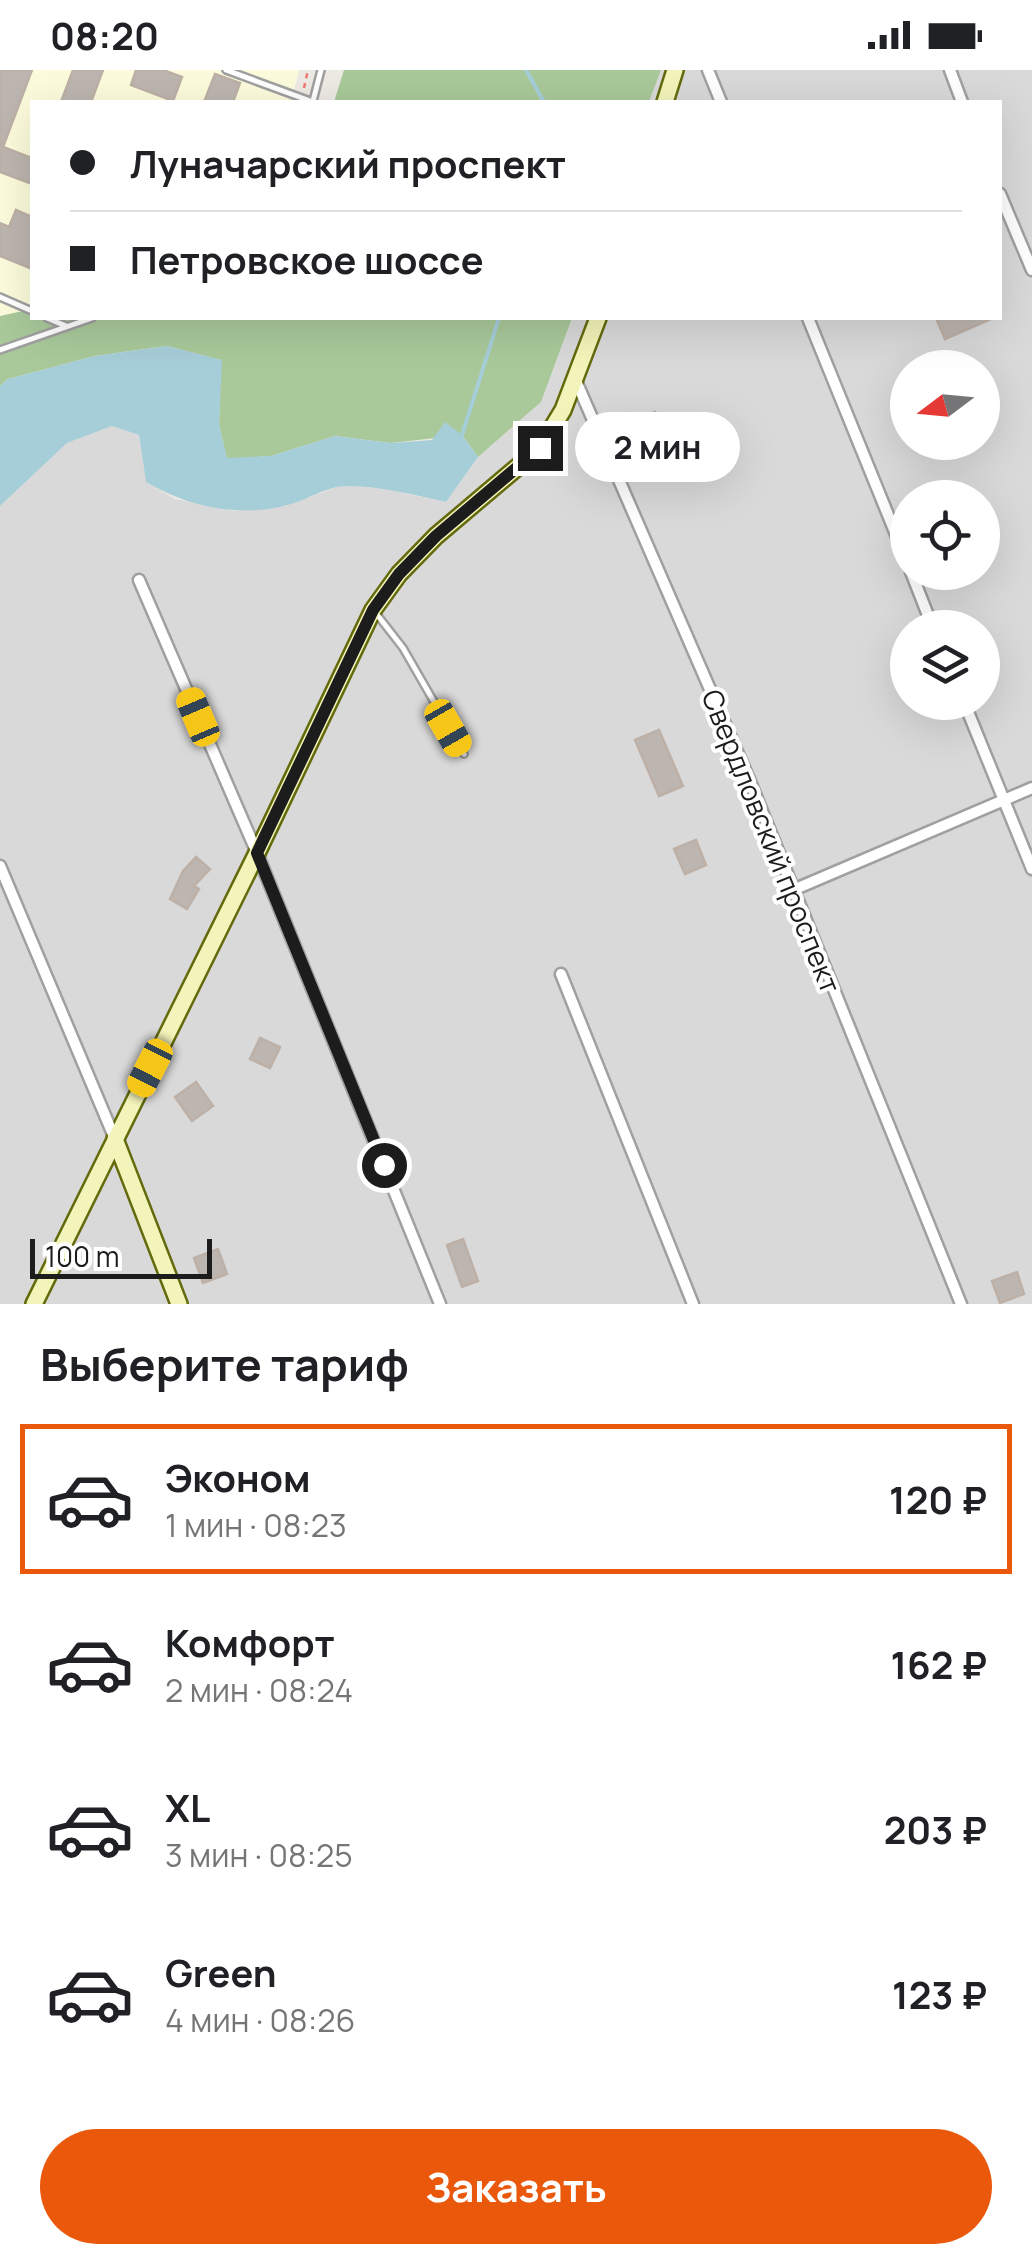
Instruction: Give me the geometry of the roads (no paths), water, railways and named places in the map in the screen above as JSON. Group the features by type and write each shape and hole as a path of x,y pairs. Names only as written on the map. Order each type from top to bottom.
{"street":[{"path":"667,100 675,70"},
{"path":"708,70 720,100"},
{"path":"950,70 961,100"},
{"path":"1002,199 1032,270"},
{"path":"34,1304 373,610 399,574 436,536 540,448 564,410 597,320"},
{"path":"809,320 890,520"},
{"name":"Свердловский проспект","path":"576,381 749,779 961,1304"},
{"path":"139,580 257,853 440,1304"},
{"path":"971,720 1032,869"},
{"path":"793,890 1032,788"},
{"path":"0,866 115,1139 179,1304"},
{"path":"561,974 693,1304"}],"lane":[{"path":"226,70 307,100"},
{"path":"314,100 321,70"},
{"path":"0,297 30,310"},
{"path":"52,320 69,327"},
{"path":"0,350 87,320"},
{"path":"373,610 403,648 464,754"}],"water":[{"path":"167,346 222,360 219,425 227,458 271,456 335,436 391,443 432,440 445,422 462,435 478,457 446,502 347,486 270,509 233,510 196,504 146,482 139,435 112,426 67,443 0,506 0,386 8,379 95,356"}],"waterway":[{"path":"526,70 543,100"},
{"path":"462,435 498,320"}]}
